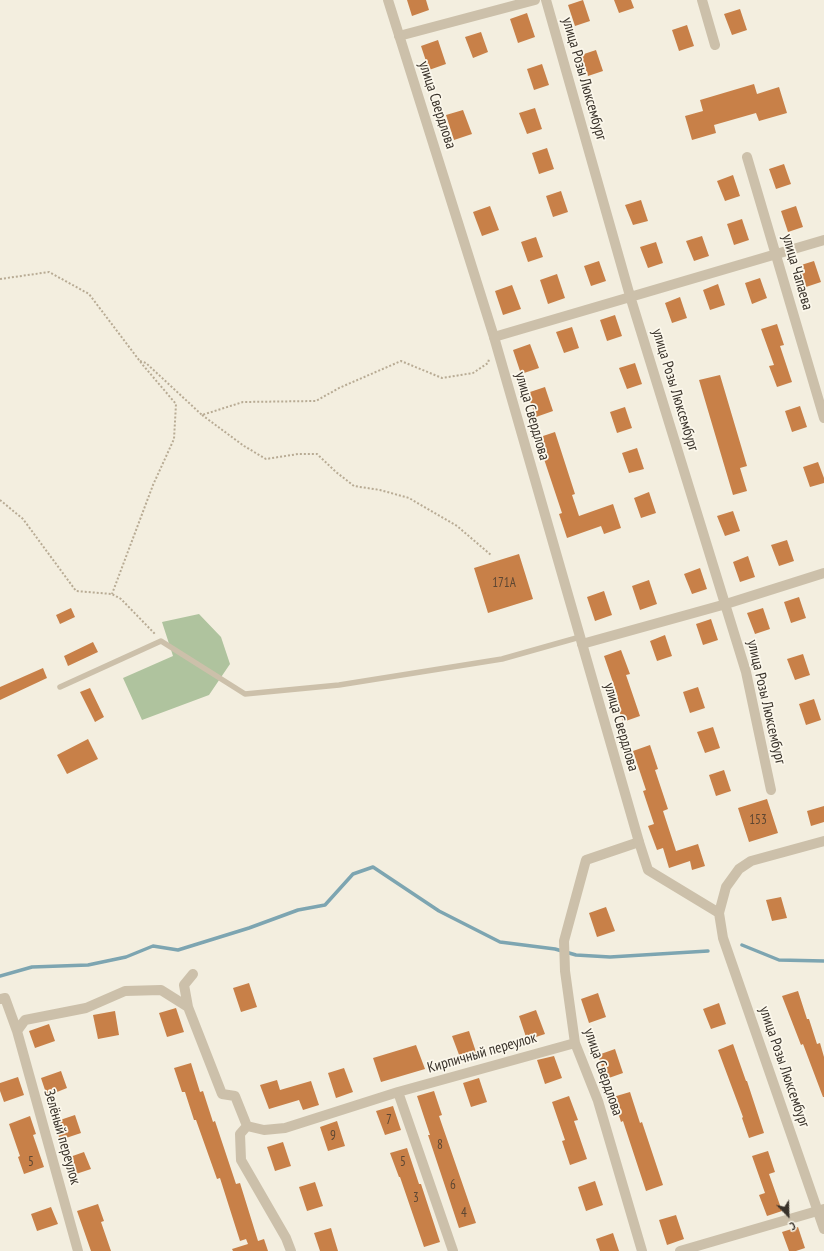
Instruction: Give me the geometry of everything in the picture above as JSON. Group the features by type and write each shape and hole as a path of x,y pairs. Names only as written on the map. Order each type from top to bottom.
{"street":[{"name":"улица Свердлова","path":"388,0 494,337 648,870 719,913"},
{"path":"399,36 535,0"},
{"name":"улица Розы Люксембург","path":"546,0 630,296 746,672 771,790"},
{"path":"702,0 715,45"},
{"name":"улица Чапаева","path":"747,157 824,418"},
{"path":"494,337 824,240"},
{"path":"581,640 726,604 824,573"},
{"path":"719,913 726,887 739,870 751,861 824,841"},
{"name":"улица Свердлова","path":"639,842 586,860 564,941 565,971 575,1043 598,1100 642,1251"},
{"name":"улица Розы Люксембург","path":"719,913 723,938 821,1210 824,1229"},
{"path":"193,974 184,985 188,1006 222,1094 235,1096 247,1126 240,1134 241,1160 286,1238 291,1251"},
{"path":"17,1031 25,1020 86,1008 125,991 161,990 188,1006"},
{"name":"Зелёный переулок","path":"0,999 5,998 17,1031 78,1251"},
{"name":"Кирпичный переулок","path":"247,1126 264,1130 285,1128 398,1092 575,1043"},
{"path":"398,1092 453,1251"},
{"path":"680,1251 821,1210"}],"lane":[{"path":"60,687 161,641 245,694 339,685 502,659 581,640"}],"path":[{"path":"0,280 49,272 89,294 176,404 174,438 153,485 112,594"},
{"path":"202,415 243,402 316,401 339,388 401,361 442,378 473,374 488,364 490,357"},
{"path":"140,360 146,363 202,415 244,446 266,459 298,454 317,454 354,486 380,490 409,498 457,526 491,555"},
{"path":"0,500 23,519 76,591 112,594 121,599 161,641"}],"green space":[{"path":"199,614 221,637 230,664 209,695 142,720 123,678 173,656 162,622"}],"building":[{"path":"407,0 426,0 429,10 412,16"},
{"path":"583,0 590,21 575,26 568,5"},
{"path":"614,0 631,0 634,8 619,13"},
{"path":"740,9 747,30 732,35 724,14"},
{"path":"527,13 535,37 518,43 510,19"},
{"path":"687,25 694,46 679,51 672,30"},
{"path":"481,32 488,52 473,58 465,37"},
{"path":"438,40 446,64 429,70 421,46"},
{"path":"596,50 603,71 588,76 581,55"},
{"path":"542,64 549,85 534,90 527,69"},
{"path":"754,84 757,94 779,87 787,113 759,121 756,113 714,125 716,133 692,140 685,116 703,111 700,100"},
{"path":"535,108 542,129 527,134 519,113"},
{"path":"463,110 472,134 454,140 446,115"},
{"path":"547,148 554,169 539,174 532,153"},
{"path":"784,164 791,184 776,189 769,169"},
{"path":"733,175 740,196 725,201 717,181"},
{"path":"561,191 568,212 553,217 546,196"},
{"path":"641,200 648,221 633,225 625,205"},
{"path":"490,206 499,230 482,236 473,212"},
{"path":"796,206 803,227 788,232 781,211"},
{"path":"742,219 749,240 734,245 727,224"},
{"path":"702,236 709,256 694,261 686,241"},
{"path":"536,237 543,257 528,262 521,242"},
{"path":"656,242 663,263 648,268 640,247"},
{"path":"599,261 606,281 591,286 584,266"},
{"path":"814,261 821,282 806,287 798,266"},
{"path":"557,274 565,298 548,304 540,280"},
{"path":"760,278 767,298 752,304 745,283"},
{"path":"718,284 725,305 710,310 703,290"},
{"path":"512,285 521,309 503,315 495,291"},
{"path":"680,297 687,318 672,323 665,303"},
{"path":"615,315 622,336 607,341 600,320"},
{"path":"777,324 784,345 780,346 792,382 777,387 769,366 774,365 761,329"},
{"path":"572,327 579,348 564,353 556,332"},
{"path":"530,344 539,368 521,374 513,350"},
{"path":"635,363 642,384 627,389 619,368"},
{"path":"720,375 747,466 740,468 747,491 733,495 699,380"},
{"path":"545,387 553,411 536,417 527,393"},
{"path":"800,406 807,427 792,432 785,411"},
{"path":"625,407 632,428 617,433 610,412"},
{"path":"555,432 575,494 572,495 579,516 613,504 621,528 604,534 601,526 567,538 559,514 562,513 537,438"},
{"path":"637,448 644,469 629,473 622,453"},
{"path":"818,462 824,478 824,483 810,487 803,467"},
{"path":"649,492 656,513 641,518 634,498"},
{"path":"733,511 740,531 725,536 717,516"},
{"path":"787,540 794,561 779,566 771,545"},
{"path":"519,554 533,599 488,613 474,568"},
{"path":"748,556 755,577 740,582 733,562"},
{"path":"700,568 707,589 692,594 684,574"},
{"path":"649,580 657,604 640,610 632,586"},
{"path":"604,591 612,615 595,621 587,597"},
{"path":"799,597 806,618 791,623 784,602"},
{"path":"71,608 75,617 60,624 56,615"},
{"path":"763,608 770,629 755,634 747,613"},
{"path":"711,619 718,640 703,645 696,624"},
{"path":"665,635 672,656 657,661 650,641"},
{"path":"93,642 98,652 68,666 64,656"},
{"path":"621,650 630,674 626,675 640,716 623,722 615,698 618,697 604,656"},
{"path":"803,654 810,675 795,680 787,659"},
{"path":"43,668 47,678 0,700 0,687"},
{"path":"698,687 705,708 690,713 683,692"},
{"path":"90,688 104,717 95,722 80,692"},
{"path":"814,699 821,720 806,725 799,704"},
{"path":"713,727 720,748 705,753 697,732"},
{"path":"88,739 98,759 67,774 57,755"},
{"path":"650,745 658,769 655,770 668,809 663,811 676,851 698,844 705,866 692,870 690,861 669,868 663,848 657,850 648,826 654,824 643,791 646,790 633,751"},
{"path":"724,770 731,791 716,796 709,775"},
{"path":"767,799 778,833 749,842 738,808"},
{"path":"824,806 824,822 811,826 807,811"},
{"path":"781,897 787,918 772,921 766,900"},
{"path":"606,907 615,931 597,937 589,913"},
{"path":"249,983 257,1007 241,1012 233,988"},
{"path":"798,991 807,1019 809,1019 817,1044 820,1043 824,1057 824,1097 803,1044 801,1045 782,996"},
{"path":"598,993 606,1017 589,1023 581,999"},
{"path":"719,1003 726,1024 711,1029 703,1009"},
{"path":"176,1008 184,1032 167,1037 159,1013"},
{"path":"536,1010 545,1034 527,1040 519,1016"},
{"path":"115,1011 119,1035 98,1039 93,1015"},
{"path":"49,1024 55,1041 35,1048 29,1031"},
{"path":"469,1031 477,1055 461,1060 452,1036"},
{"path":"733,1044 764,1133 749,1138 742,1118 743,1117 718,1050"},
{"path":"416,1045 425,1069 381,1082 373,1058"},
{"path":"615,1049 623,1073 606,1079 598,1055"},
{"path":"554,1056 562,1078 545,1084 537,1060"},
{"path":"191,1063 200,1092 203,1091 213,1122 215,1121 236,1184 240,1183 258,1241 264,1239 268,1251 233,1251 232,1249 248,1244 246,1239 240,1241 220,1178 217,1179 196,1120 194,1120 185,1092 182,1092 174,1068"},
{"path":"344,1068 353,1092 336,1098 328,1073"},
{"path":"61,1071 67,1088 47,1096 41,1078"},
{"path":"18,1077 24,1095 4,1102 0,1091 0,1083"},
{"path":"479,1078 487,1102 471,1107 463,1083"},
{"path":"277,1080 280,1090 311,1081 319,1105 303,1110 299,1100 269,1109 260,1085"},
{"path":"434,1091 442,1115 439,1116 476,1223 459,1228 428,1135 430,1135 417,1096"},
{"path":"630,1092 640,1123 642,1122 663,1185 646,1191 623,1121 621,1122 613,1097"},
{"path":"569,1096 578,1120 574,1121 587,1159 570,1165 562,1141 565,1140 552,1102"},
{"path":"393,1106 401,1130 385,1135 376,1111"},
{"path":"75,1115 81,1133 60,1140 54,1122"},
{"path":"30,1116 36,1134 33,1135 44,1167 24,1174 18,1157 20,1156 9,1124"},
{"path":"337,1121 345,1146 328,1151 320,1127"},
{"path":"283,1142 291,1166 275,1171 267,1147"},
{"path":"407,1148 419,1184 421,1184 440,1242 424,1247 400,1177 390,1153"},
{"path":"768,1151 775,1172 769,1174 782,1211 767,1216 759,1195 765,1193 752,1156"},
{"path":"84,1152 91,1169 70,1176 64,1159"},
{"path":"595,1181 603,1205 586,1211 578,1187"},
{"path":"315,1182 323,1206 307,1211 299,1187"},
{"path":"98,1204 104,1221 101,1222 111,1251 91,1251 77,1211"},
{"path":"51,1207 58,1224 37,1231 31,1214"},
{"path":"676,1215 684,1239 667,1245 659,1220"},
{"path":"798,1227 805,1248 796,1251 789,1251 782,1232"},
{"path":"331,1228 338,1251 320,1251 314,1233"},
{"path":"613,1233 619,1251 600,1251 596,1239"}],"waterway":[{"path":"0,976 32,967 88,965 126,957 153,946 178,950 249,928 298,910 325,905 353,874 373,867 439,911 500,942 555,949 576,955 610,957 708,951"},
{"path":"742,945 779,960 824,961"}]}
